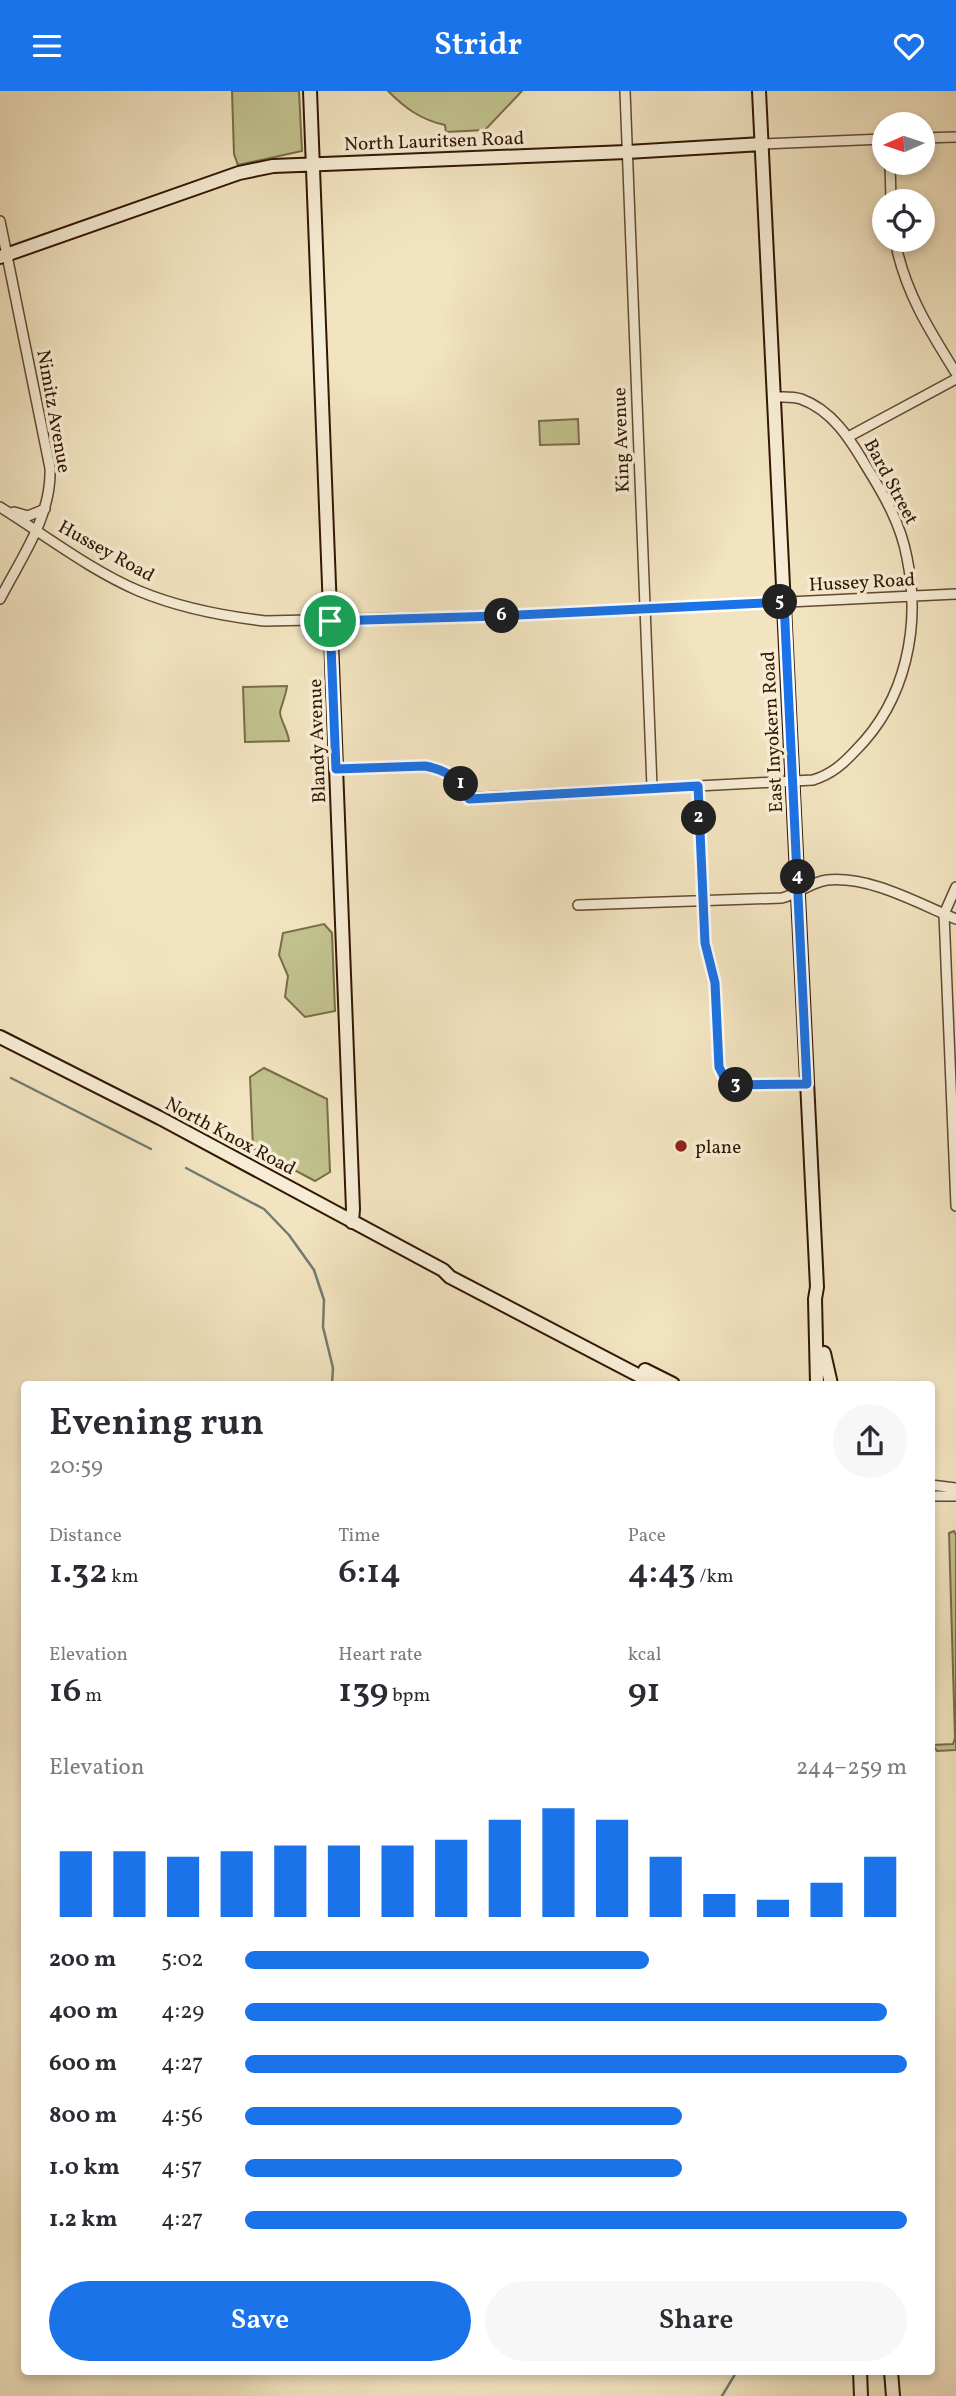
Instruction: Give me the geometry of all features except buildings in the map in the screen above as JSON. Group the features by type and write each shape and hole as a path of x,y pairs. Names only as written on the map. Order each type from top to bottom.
{"street":[{"name":"Blandy Avenue","path":"310,91 352,1222"},
{"name":"King Avenue","path":"625,91 652,787"},
{"name":"East Inyokern Road","path":"759,91 817,1287 817,1381"},
{"path":"935,138 956,137"},
{"name":"North Lauritsen Road","path":"3,256 239,173 273,166 872,139"},
{"name":"Nimitz Avenue","path":"0,221 3,256 50,468 50,487 45,509 0,599"},
{"path":"897,252 909,290 924,321 956,373"},
{"path":"848,437 956,379"},
{"name":"Bard Street","path":"336,769 425,766 438,768 456,778 469,799 813,780 839,768 879,723 898,688 904,670 910,631 911,596 907,555 893,513 848,437 826,414 800,398 774,397"},
{"path":"2,508 28,516 45,509"},
{"name":"Hussey Road","path":"2,508 108,575 170,602 234,618 265,621 498,616 956,594"},
{"path":"698,786 705,943 715,983 719,1067 728,1085 807,1084"},
{"path":"578,905 782,898 829,880 857,882 880,888 956,919"},
{"path":"956,887 944,915 956,1206"},
{"name":"North Knox Road","path":"0,1037 160,1118 443,1270 450,1277 648,1381"},
{"name":"North Knox Road","path":"443,1270 453,1270 667,1381"},
{"name":"East Inyokern Road","path":"817,1287 821,1298 824,1355 830,1381"},
{"path":"935,1485 956,1488"},
{"path":"935,1496 956,1496"},
{"path":"860,2375 861,2396"},
{"path":"884,2375 886,2396"},
{"path":"891,2375 893,2396"}],"green space":[{"path":"232,91 299,91 302,151 238,165 234,154"},
{"path":"388,91 522,91 485,130 446,132 445,125 414,113"},
{"path":"578,419 579,444 540,445 539,421"},
{"path":"287,686 280,713 289,741 245,742 243,687"},
{"path":"324,924 332,933 335,1011 305,1017 285,997 288,976 279,955 283,933"},
{"path":"264,1068 327,1099 330,1172 315,1181 253,1148 250,1077"},
{"path":"954,1531 956,1535 956,1750 937,1751 935,1745 953,1744 955,1738 949,1533"}],"waterway":[{"path":"11,1078 151,1149"},
{"path":"186,1168 264,1209 289,1235 314,1270 324,1300 323,1327 333,1368 332,1381"},
{"path":"722,2396 735,2375"}],"place":[{"name":"plane","path":"681,1146"}],"route":[{"path":"784,602 807,1084 728,1085 719,1067 715,983 705,943 698,786 469,799 456,778 438,768 425,766 336,769 330,621 784,602"}]}
